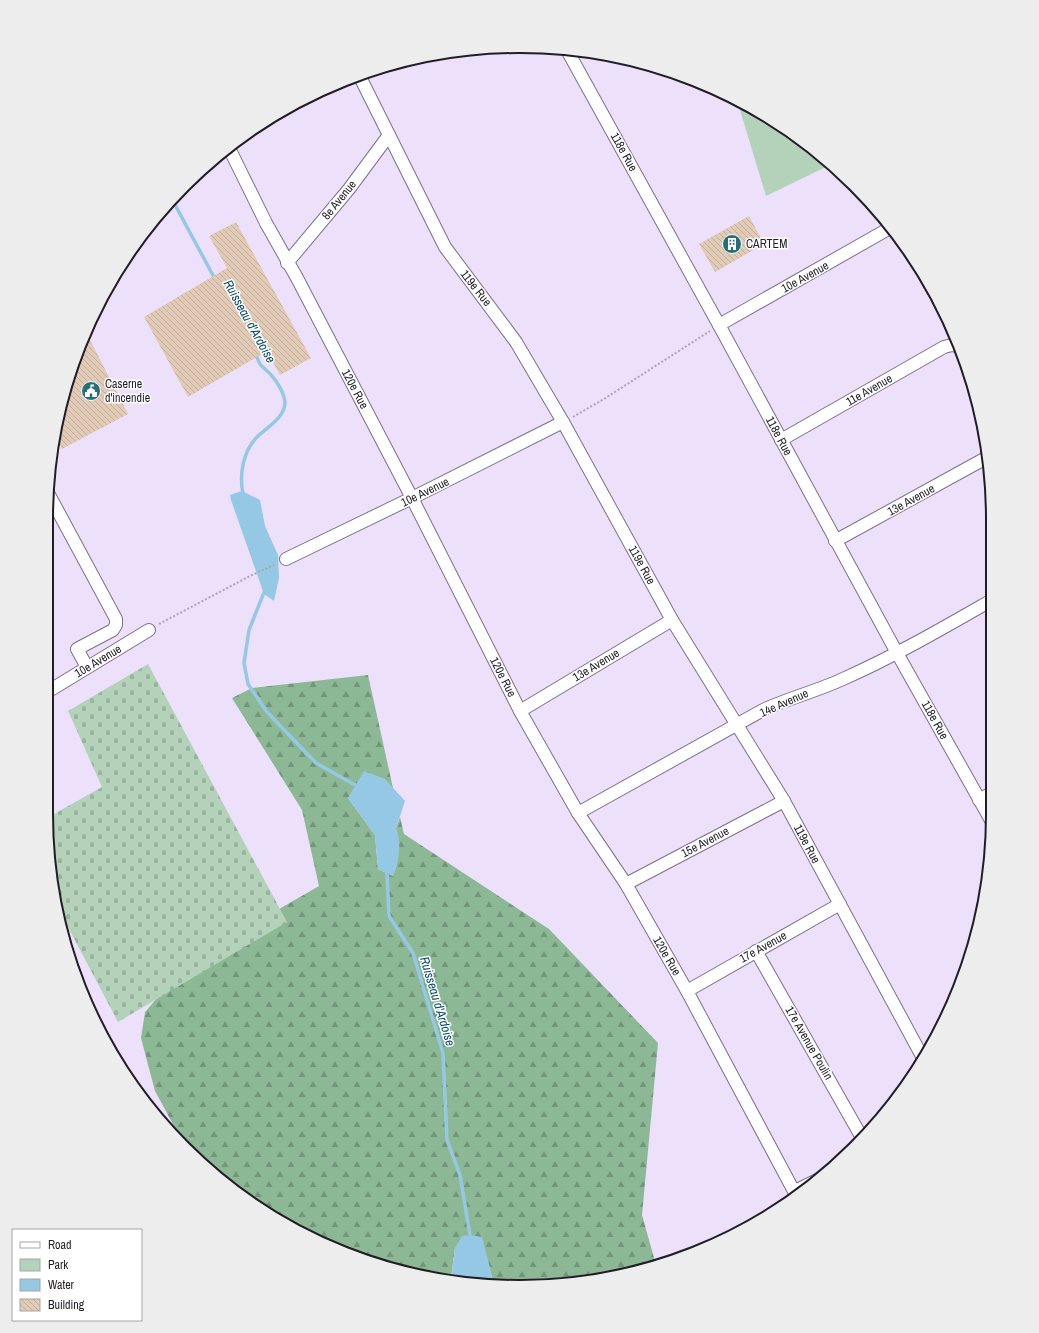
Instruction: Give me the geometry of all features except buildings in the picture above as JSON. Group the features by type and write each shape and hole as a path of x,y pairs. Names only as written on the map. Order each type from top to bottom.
{"street":[{"name":"118e Rue","path":"570,56 719,325 835,541 986,812"},
{"name":"119e Rue","path":"362,81 445,247 516,342 563,422 672,620 784,801 920,1053"},
{"name":"8e Avenue","path":"287,263 349,189 389,135"},
{"name":"120e Rue","path":"231,153 266,223 287,263 297,278 412,498 520,710 578,812 626,884 687,990 794,1191"},
{"name":"10e Avenue","path":"719,325 885,231"},
{"name":"11e Avenue","path":"781,440 944,347 952,345"},
{"name":"10e Avenue","path":"286,559 563,422"},
{"name":"13e Avenue","path":"835,541 982,460"},
{"path":"54,503 116,619 116,625 113,630 77,649 87,667"},
{"name":"14e Avenue","path":"578,812 737,726 763,710 842,680 897,653 986,603"},
{"name":"13e Avenue","path":"520,710 672,620"},
{"name":"10e Avenue","path":"53,688 149,630"},
{"path":"979,800 986,796"},
{"name":"15e Avenue","path":"626,884 784,801"},
{"name":"17e Avenue","path":"687,990 840,904"},
{"name":"17e Avenue Poulin","path":"756,951 859,1133"}],"path":[{"path":"563,422 604,399 719,325"},
{"path":"149,630 250,576 286,559"}],"green space":[{"path":"739,108 779,132 825,167 766,196"},
{"path":"148,664 287,922 118,1022 67,925 57,874 53,815 102,787 68,711"},
{"path":"368,675 393,788 348,798 375,835 378,869 393,876 396,828 400,817 404,834 549,929 658,1043 642,1215 654,1260 611,1271 580,1276 550,1279 493,1279 481,1237 455,1248 451,1275 399,1264 341,1244 286,1218 236,1184 212,1164 174,1127 155,1091 141,1038 145,1012 189,961 319,886 302,810 232,698 252,688"}],"water":[{"path":"242,491 260,500 265,526 278,555 279,578 274,601 264,594 231,500 230,495"},
{"path":"364,771 385,779 405,801 396,828 399,839 399,852 397,865 393,876 378,869 375,835 348,798"},
{"path":"470,1235 482,1237 493,1279 451,1275 455,1248 462,1236"}],"waterway":[{"name":"Ruisseau d'Ardoise","path":"175,205 215,279"},
{"name":"Ruisseau d'Ardoise","path":"243,494 242,471 248,449 257,437 279,417 282,413 285,402 278,384 260,364 255,353"},
{"path":"265,590 249,630 244,663 248,684 267,712 316,763 355,785"},
{"name":"Ruisseau d'Ardoise","path":"387,873 389,916 413,953 443,1053 447,1140 460,1175 470,1235"}],"place":[{"name":"CARTEM","path":"732,244"},
{"name":"Caserne d'incendie","path":"91,391"}]}
